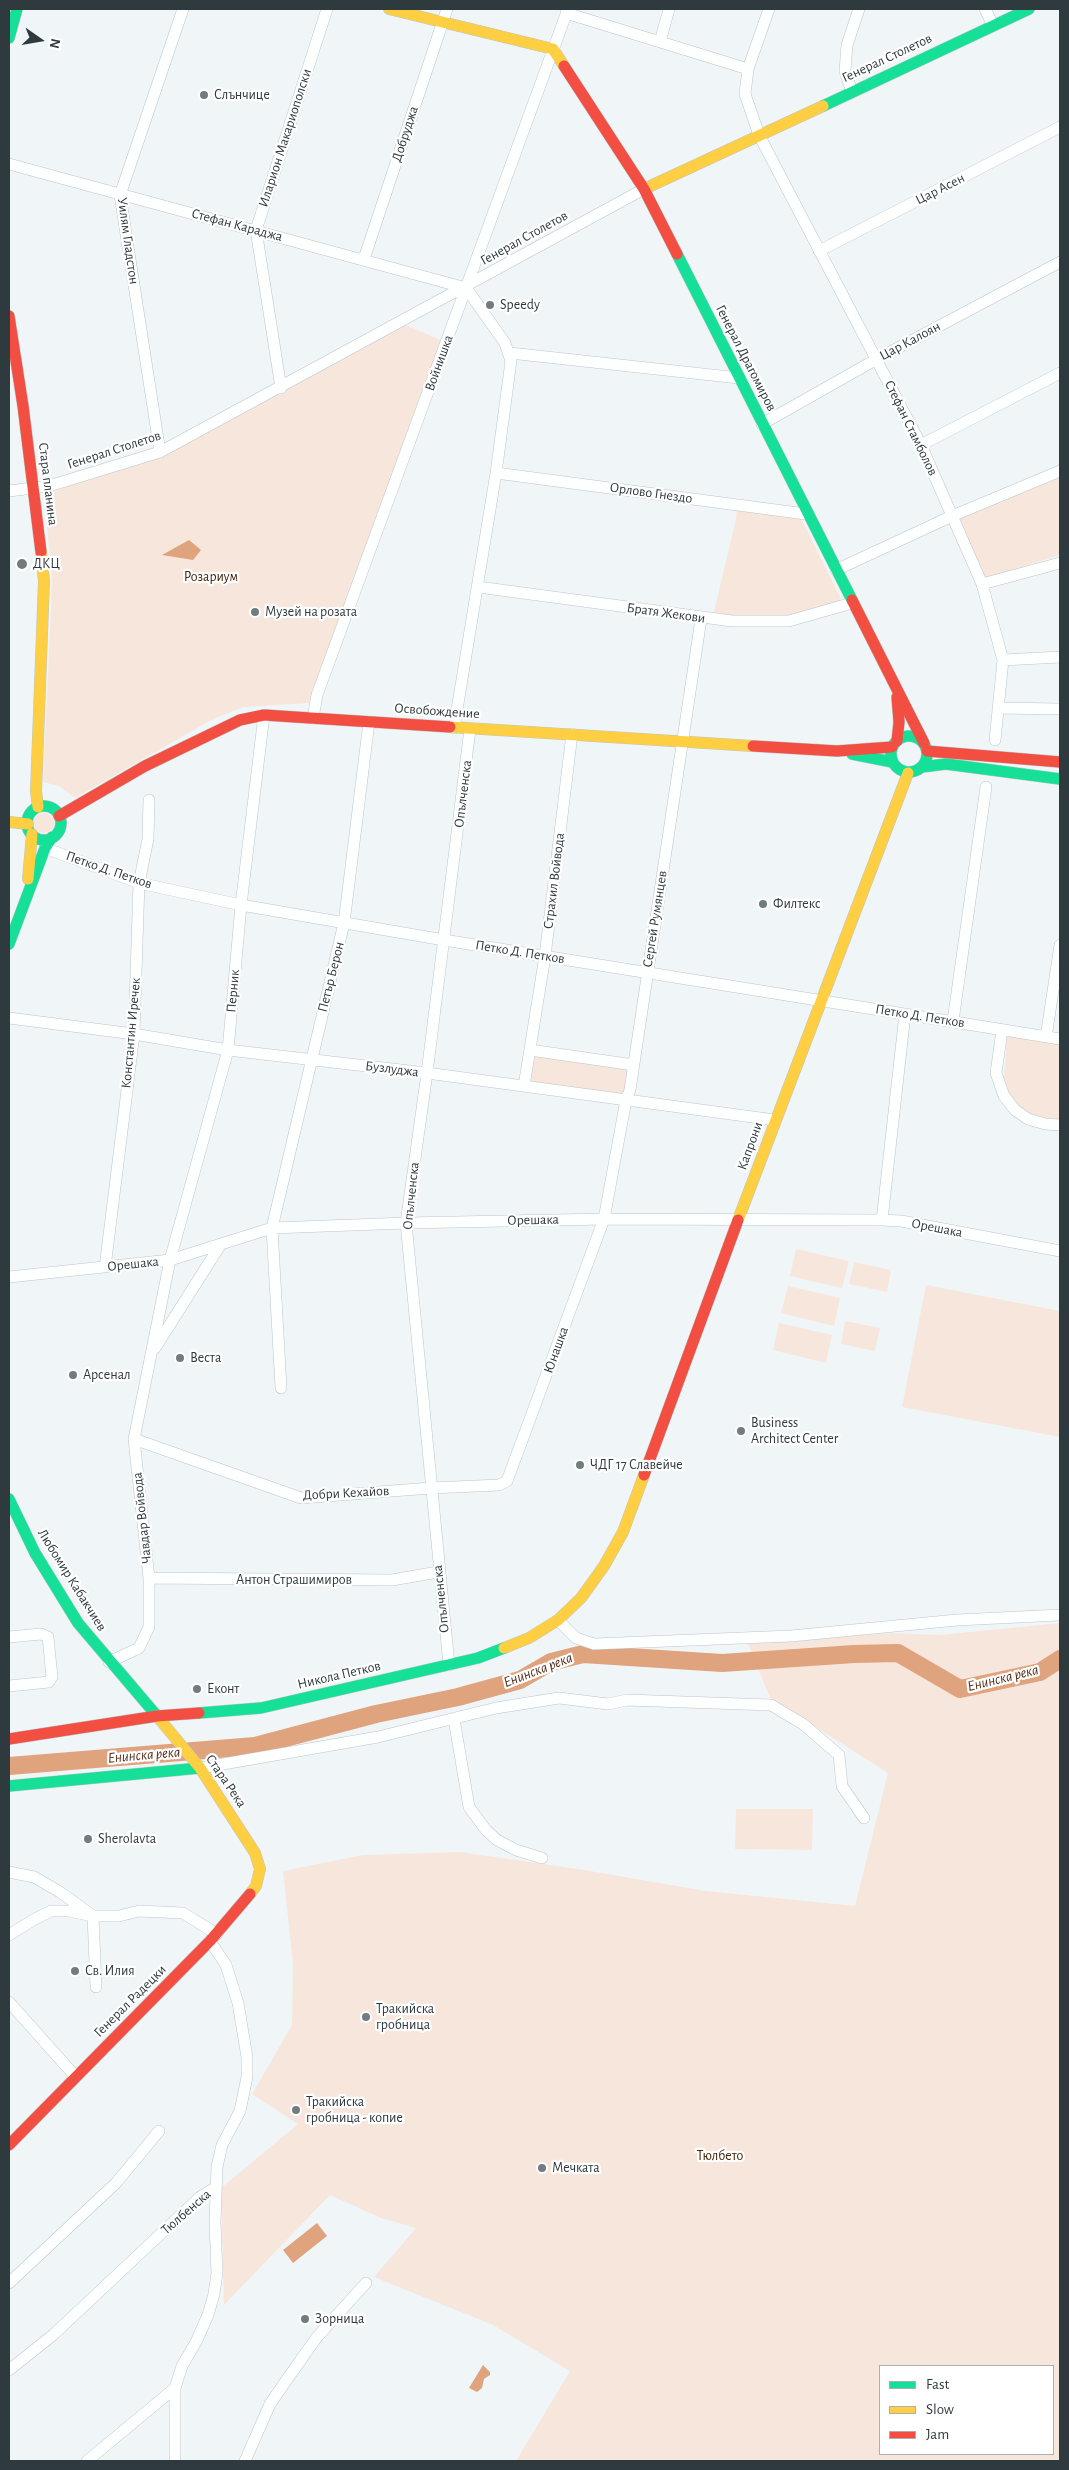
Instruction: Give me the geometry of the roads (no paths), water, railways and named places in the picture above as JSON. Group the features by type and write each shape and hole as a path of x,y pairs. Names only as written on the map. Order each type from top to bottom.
{"main road":[{"path":"9,38 17,9"},
{"path":"389,9 553,49"},
{"name":"Генерал Столетов","path":"644,189 1029,9"},
{"name":"Генерал Драгомиров","path":"553,49 644,189 925,747"},
{"name":"Стара планина","path":"9,316 33,488 45,594 36,791 38,807"},
{"name":"Генерал Драгомиров","path":"895,744 899,712 896,690"},
{"name":"Освобождение","path":"59,816 145,766 216,730 240,720 264,715 837,751 892,762"},
{"path":"925,747 926,760 922,767 915,772 908,773 897,769 892,762 895,744 911,736 925,747 1060,762"},
{"name":"Освобождение","path":"837,751 895,744"},
{"path":"922,767 946,764 1060,779"},
{"name":"Капрони","path":"623,1532 775,1120 908,773"},
{"path":"9,944 28,895 45,848 61,825 59,816 53,808 38,807 30,814 28,895"},
{"path":"9,822 30,829 42,839 52,837"},
{"name":"Любомир Кабакчиев","path":"9,1499 34,1553 78,1623 109,1662 157,1716"},
{"name":"Никола Петков","path":"9,1739 157,1716 261,1708 478,1658 529,1638 558,1620 581,1598 604,1566 623,1532"},
{"name":"Стара Река","path":"157,1716 197,1764 255,1853 260,1869"},
{"path":"9,1786 197,1764"},
{"name":"Генерал Радецки","path":"9,2145 213,1937 256,1886 260,1869"}],"street":[{"name":"Уилям Гладстон","path":"160,452 120,195 183,9"},
{"name":"Иларион Макариополски","path":"281,388 256,230 327,9"},
{"name":"Добруджа","path":"364,259 447,9"},
{"path":"660,42 669,9"},
{"name":"Стефан Стамболов","path":"769,9 748,70 745,94 759,136 921,445 982,584 1003,660 995,740"},
{"path":"852,92 845,72 848,45 860,9"},
{"path":"985,9 993,26"},
{"path":"567,11 748,70"},
{"name":"Войнишка","path":"313,718 317,695 567,11"},
{"name":"Цар Асен","path":"819,251 1060,127"},
{"name":"Стефан Караджа","path":"9,164 466,288"},
{"name":"Генерал Столетов","path":"9,491 49,486 160,452 466,288 644,189"},
{"name":"Цар Калоян","path":"762,424 877,359 1060,262"},
{"path":"454,728 496,473 510,368 510,353 505,343 466,288"},
{"path":"510,353 739,378"},
{"path":"921,445 1060,373"},
{"path":"836,570 952,516 1060,471"},
{"name":"Орлово Гнездо","path":"496,473 806,514"},
{"path":"982,584 1060,563"},
{"name":"Братя Жекови","path":"478,587 732,622 789,620 852,603"},
{"name":"Сергей Румянцев","path":"604,1219 626,1100 630,1090 646,972 684,741 701,619"},
{"path":"1003,660 1060,658"},
{"path":"999,708 1060,708"},
{"name":"Перник","path":"170,1260 228,1050 241,904 264,715"},
{"name":"Петър Берон","path":"281,1388 272,1228 344,923 369,722"},
{"name":"Опълченска","path":"449,1664 438,1572 406,1223 427,1073 470,728"},
{"name":"Страхил Войвода","path":"524,1086 545,956 572,734"},
{"path":"953,1022 986,787"},
{"name":"Константин Иречек","path":"105,1266 134,1034 139,883 148,838 149,800"},
{"name":"Петко Д. Петков","path":"45,848 139,883 241,904 444,940 821,999 1060,1039"},
{"path":"1046,1037 1060,945"},
{"path":"882,1220 905,1014"},
{"name":"Бузлуджа","path":"9,1018 134,1034 228,1050 427,1073 775,1120"},
{"path":"1002,1030 996,1073 1004,1096 1023,1116 1045,1124 1060,1125"},
{"path":"530,1050 634,1065"},
{"name":"Орешака","path":"9,1277 170,1260 272,1228 406,1223 604,1219 882,1220 901,1221 1060,1251"},
{"name":"Юнашка","path":"506,1481 604,1219"},
{"name":"Чавдар Войвода","path":"152,1354 221,1244"},
{"name":"Чавдар Войвода","path":"109,1662 139,1648 146,1638 149,1627 149,1578 134,1439 170,1260"},
{"name":"Добри Кехайов","path":"134,1439 301,1498 499,1485 506,1481"},
{"name":"Антон Страшимиров","path":"149,1578 392,1580 438,1572"},
{"path":"558,1620 576,1638 594,1644 766,1638 957,1620 1060,1615"},
{"path":"9,1637 40,1634 48,1637 52,1677 49,1682 9,1686"},
{"path":"197,1764 378,1737 496,1708 559,1698 608,1704 627,1700 771,1705 803,1724 839,1755 842,1786 864,1818"},
{"path":"454,1719 469,1807 486,1830 497,1840 516,1850 542,1858"},
{"path":"9,1872 34,1877 60,1892 93,1916"},
{"path":"9,1936 51,1911 69,1911 93,1916 119,1916 140,1911 183,1913 213,1937"},
{"path":"93,1916 96,1987"},
{"name":"Тюлбенска","path":"9,2370 60,2328 200,2197 215,2188 222,2145 244,2098 247,2057 238,2003 226,1965 213,1937"},
{"path":"9,2002 76,2077"},
{"path":"9,2283 116,2183 159,2131"},
{"path":"175,2461 175,2388 182,2366 196,2342 208,2315 214,2294 217,2273 215,2188"},
{"path":"245,2461 270,2404 317,2337 366,2283"},
{"path":"87,2461 175,2388"}],"waterway":[{"name":"Енинска река","path":"9,1766 255,1746 376,1714 458,1697 520,1680 551,1662 583,1654 722,1663 898,1653 960,1689 1040,1672 1060,1659"}],"place":[{"name":"Слънчице","path":"204,95"},
{"name":"Speedy","path":"490,305"},
{"name":"ДКЦ","path":"22,564"},
{"name":"Музей на розата","path":"255,612"},
{"name":"Филтекс","path":"763,904"},
{"name":"Веста","path":"180,1358"},
{"name":"Арсенал","path":"73,1375"},
{"name":"Business Architect Center","path":"741,1431"},
{"name":"ЧДГ 17 Славейче","path":"580,1465"},
{"name":"Еконт","path":"197,1689"},
{"name":"Sherolavta","path":"88,1839"},
{"name":"Св. Илия","path":"75,1971"},
{"name":"Тракийска гробница","path":"366,2017"},
{"name":"Тракийска гробница - копие","path":"296,2110"},
{"name":"Мечката","path":"542,2168"},
{"name":"Зорница","path":"305,2319"}],"park label":[{"name":"Розариум","path":"211,577"},
{"name":"Тюлбето","path":"720,2156"}]}
